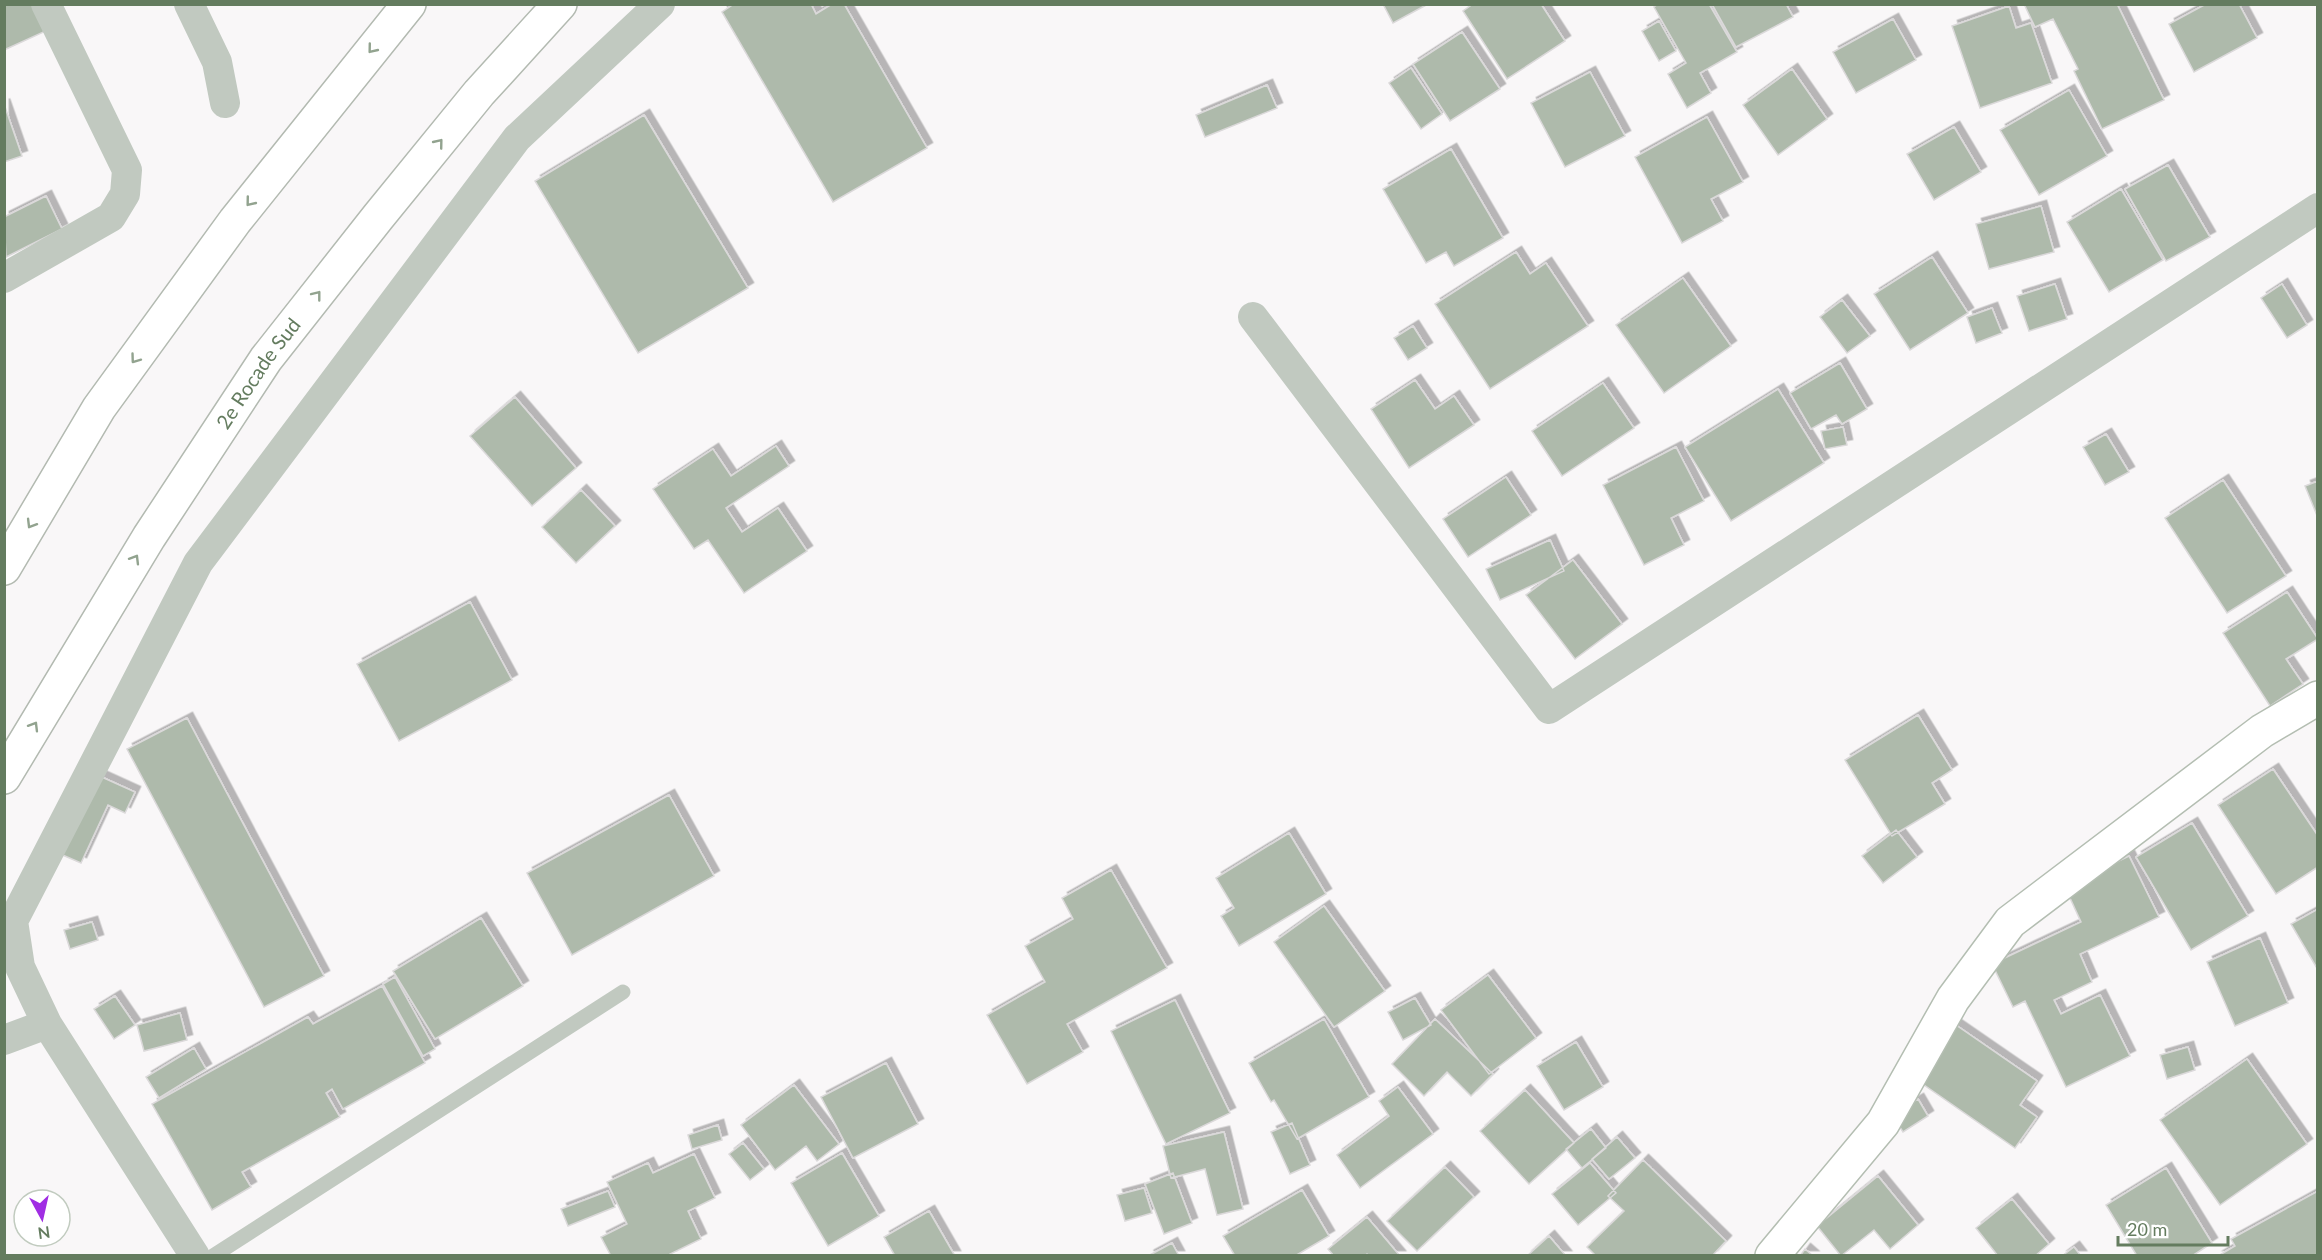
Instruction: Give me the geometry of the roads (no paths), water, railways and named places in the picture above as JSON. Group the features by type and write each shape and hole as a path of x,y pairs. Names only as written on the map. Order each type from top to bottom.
{"main road":[{"path":"4,568 99,408 235,221 410,4"},
{"name":"2e Rocade Sud","path":"4,777 149,537 266,359 479,93 560,4"},
{"path":"1773,1256 1883,1124 1953,999 2010,922 2262,731 2318,698"}],"street":[{"path":"4,278 111,217 125,194 127,170 46,4"},
{"path":"189,4 217,62 225,103"},
{"path":"195,1256 46,1024 20,967 13,921 198,564 517,138 660,4"},
{"path":"1253,317 1549,709 2318,208"},
{"path":"4,1040 46,1024"}],"lane":[{"path":"213,1256 623,992"}]}
